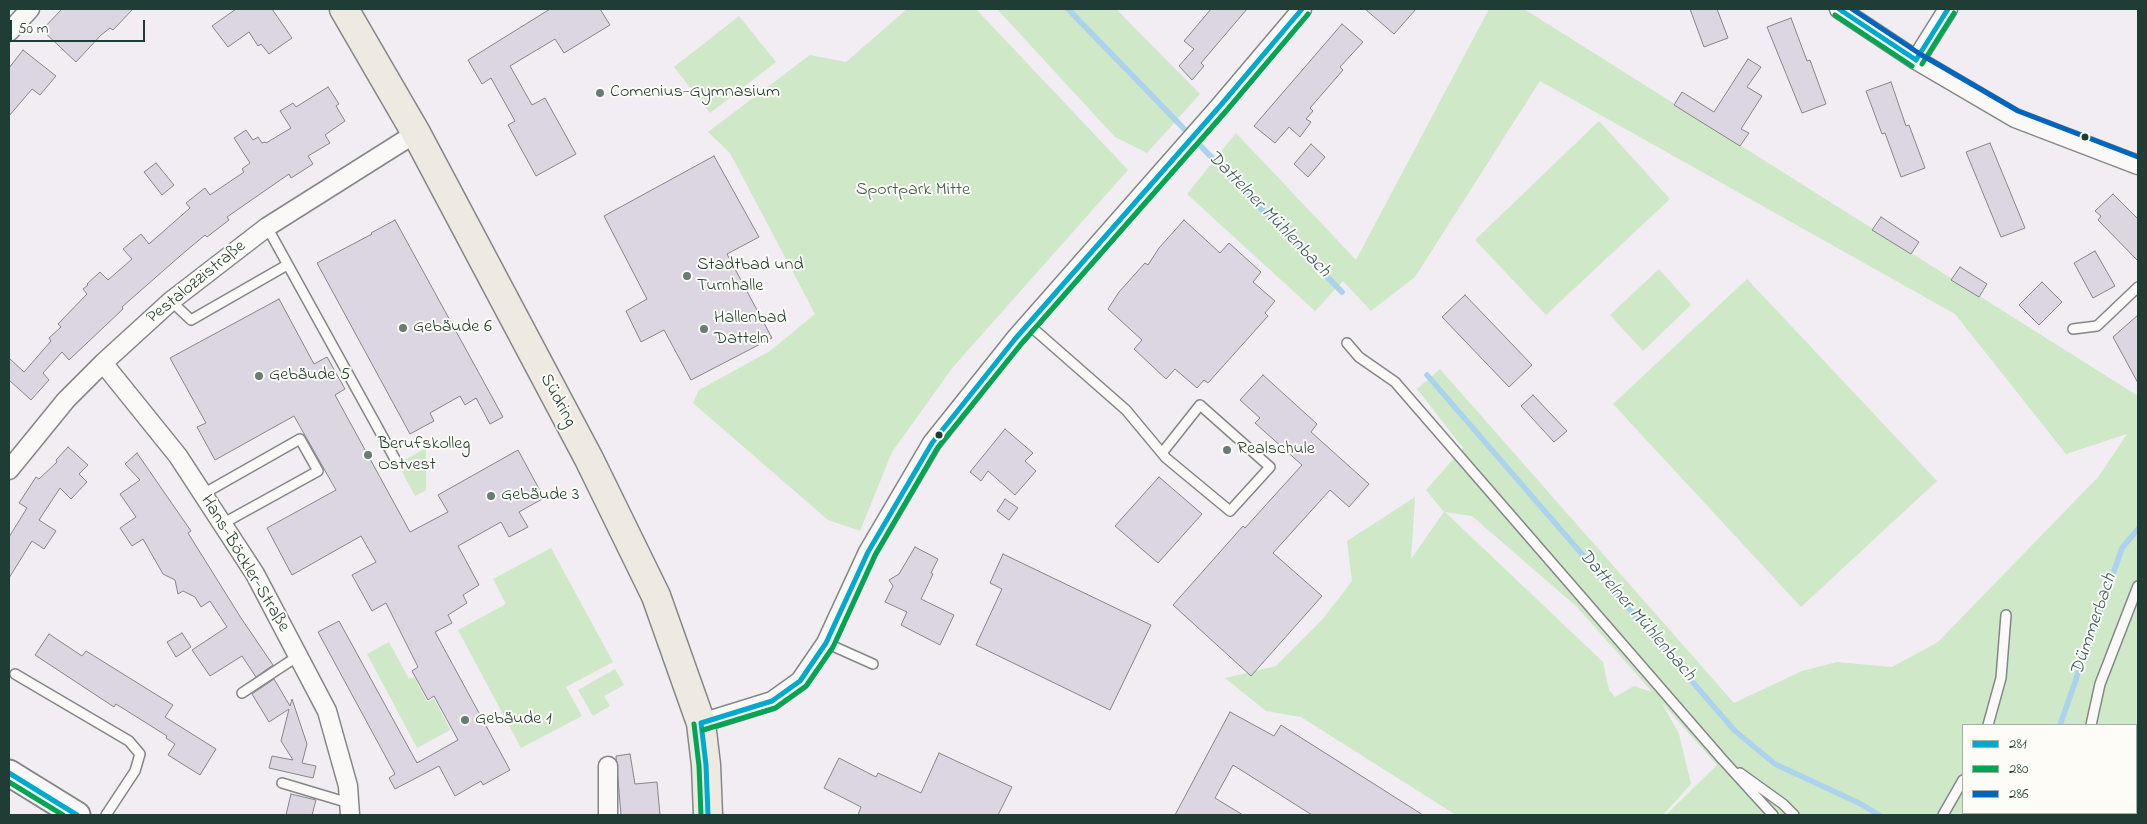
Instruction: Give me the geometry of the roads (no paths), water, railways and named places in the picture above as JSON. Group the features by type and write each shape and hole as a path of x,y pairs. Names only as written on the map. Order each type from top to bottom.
{"main road":[{"name":"Südring","path":"344,9 416,133 588,459 656,596 701,723 706,765 708,815"}],"street":[{"path":"9,32 30,9"},
{"path":"701,723 772,701 800,681 826,643 868,552 932,443 1028,324 1220,106 1302,9"},
{"path":"1839,9 1916,60 2014,118 2138,165"},
{"path":"1916,60 1948,9"},
{"name":"Pestalozzistraße","path":"9,470 66,400 103,363 171,301 267,227 416,133"},
{"name":"Hans-Böckler-Straße","path":"103,363 178,456 255,574 327,711 348,786 350,809"},
{"path":"608,766 608,815"},
{"path":"9,773 77,815"}],"lane":[{"path":"267,227 395,459"},
{"path":"171,301 192,320 287,265"},
{"path":"2073,329 2097,326 2138,287"},
{"path":"1028,324 1126,410 1162,453 1230,511 1270,467 1200,405 1162,453"},
{"path":"1346,344 1359,357 1395,382 1722,759 1773,815"},
{"path":"203,494 300,439 318,471 222,524"},
{"path":"2090,724 2100,684 2138,586"},
{"path":"1988,724 2001,678 2006,616"},
{"path":"826,643 873,664"},
{"path":"242,693 298,656"},
{"path":"15,674 129,741 140,754 135,771 106,815"},
{"path":"1722,759 1783,804 1794,815"},
{"path":"1944,815 1962,782"},
{"path":"282,784 350,809"}],"waterway":[{"name":"Dattelner Mühlenbach","path":"1068,9 1342,292"},
{"name":"Dattelner Mühlenbach","path":"1427,375 1735,731 1775,764 1861,804 1879,815"},
{"name":"Dümmerbach","path":"2060,724 2122,548 2138,529"}],"place":[{"name":"Comenius-Gymnasium","path":"600,93"},
{"name":"Stadtbad und Turnhalle","path":"687,276"},
{"name":"Gebäude 6","path":"403,328"},
{"name":"Hallenbad Datteln","path":"704,329"},
{"name":"Gebäude 5","path":"259,376"},
{"name":"Realschule","path":"1227,450"},
{"name":"Berufskolleg Ostvest","path":"368,455"},
{"name":"Gebäude 3","path":"491,496"},
{"name":"Gebäude 1","path":"465,720"}],"park label":[{"name":"Sportpark Mitte","path":"913,191"}]}
